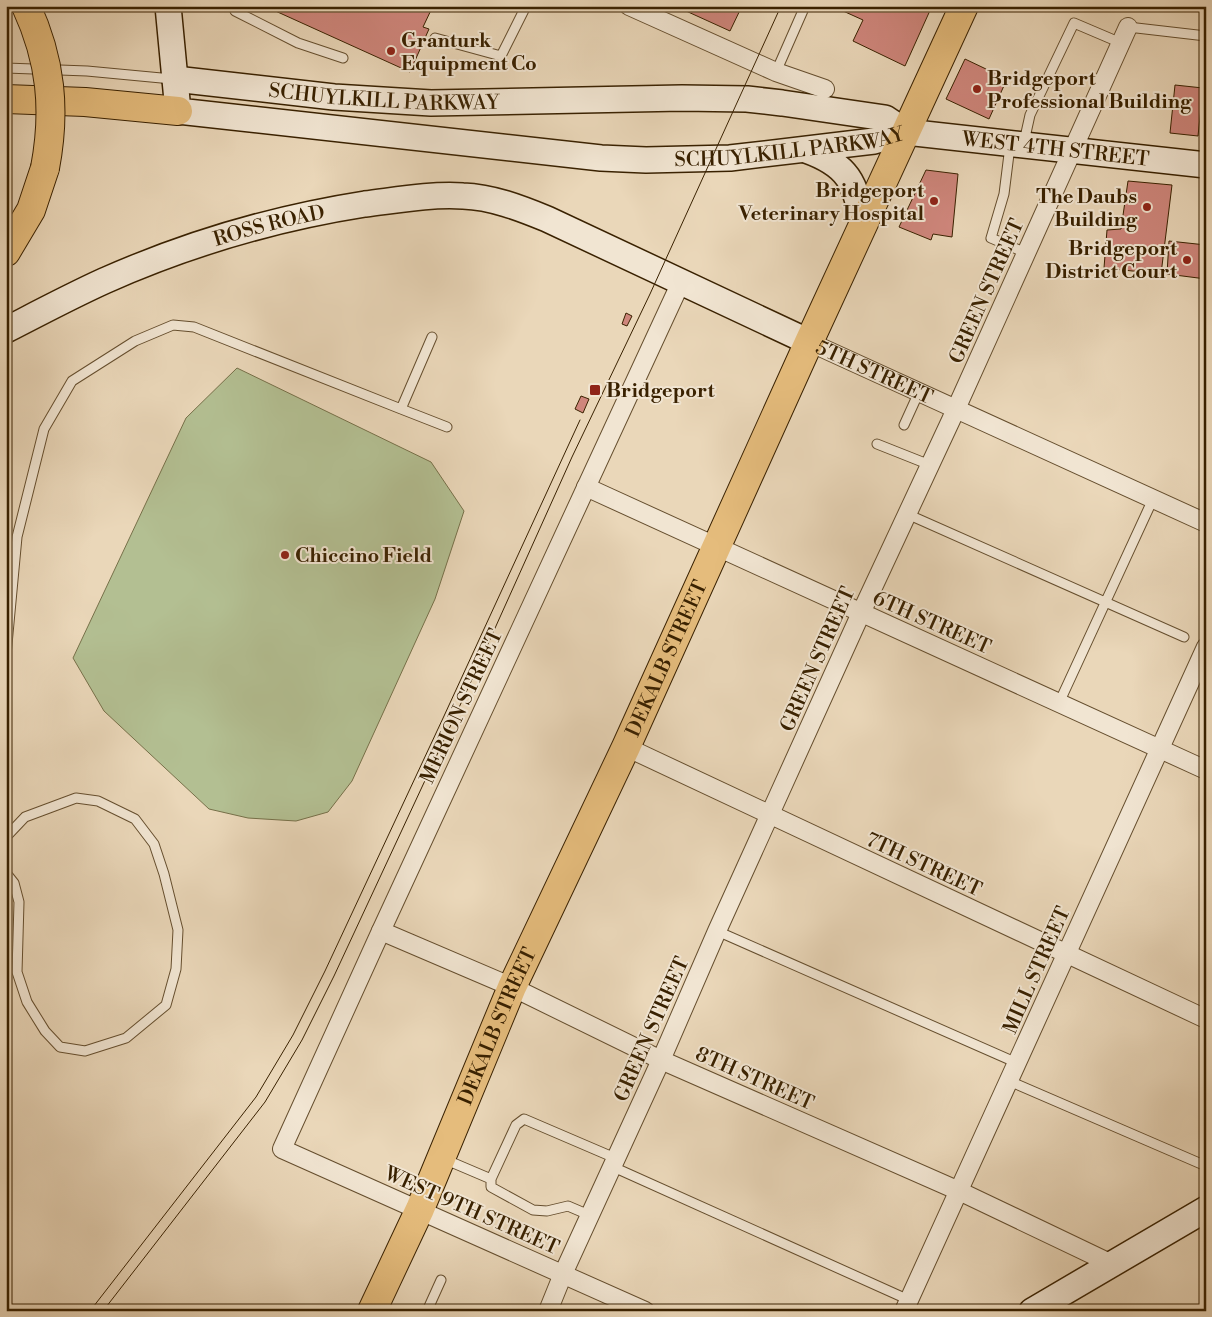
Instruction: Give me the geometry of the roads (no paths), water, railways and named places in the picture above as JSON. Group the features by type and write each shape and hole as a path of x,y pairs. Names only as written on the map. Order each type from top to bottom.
{"highway":[{"path":"6,252 31,210 45,168 52,119 48,70 41,45 26,6"},
{"name":"DEKALB STREET","path":"372,1311 420,1209 512,987 626,747 809,342 964,6"},
{"path":"6,99 85,102 178,111"}],"main road":[{"path":"168,6 178,111"},
{"name":"SCHUYLKILL PARKWAY","path":"175,79 334,97 431,103 682,98 747,99 884,118 906,132"},
{"name":"SCHUYLKILL PARKWAY","path":"178,111 601,158 695,160 730,158 874,141 906,132"},
{"name":"WEST 4TH STREET","path":"906,132 1206,165"},
{"path":"806,150 831,161 848,177 858,196 863,226"},
{"name":"ROSS ROAD","path":"6,330 105,281 160,258 274,223 337,209 438,195 464,196 489,199 546,219"},
{"name":"5TH STREET","path":"546,219 809,342"},
{"path":"1032,1311 1206,1209"}],"street":[{"path":"629,6 776,72 825,89"},
{"name":"GREEN STREET","path":"548,1311 589,1215 661,1060 717,931 956,409 1128,27"},
{"name":"MERION STREET","path":"282,1148 380,931 681,282"},
{"name":"5TH STREET","path":"809,342 1206,523"},
{"name":"6TH STREET","path":"586,487 1206,770"},
{"name":"MILL STREET","path":"907,1305 1206,647"},
{"name":"7TH STREET","path":"626,747 1206,1019"},
{"name":"8TH STREET","path":"380,931 512,987 661,1060 959,1191 1112,1264"},
{"name":"WEST 9TH STREET","path":"282,1148 645,1311"}],"lane":[{"path":"233,6 235,11 298,43 343,58"},
{"path":"435,38 501,56 526,6"},
{"path":"776,72 805,6"},
{"path":"1026,253 992,238 1017,144 1030,115 1074,23 1121,43"},
{"path":"1128,27 1206,36"},
{"path":"6,68 87,71 175,79"},
{"path":"6,655 17,537 44,429 72,381 136,341 173,325 194,327 447,427"},
{"path":"401,409 432,337"},
{"path":"904,425 919,392"},
{"path":"877,444 930,465"},
{"path":"1058,703 1153,499"},
{"path":"907,514 1184,637"},
{"path":"6,837 25,817 76,798 98,801 135,819 154,844 164,874 178,930 176,969 166,1005 126,1038 85,1050 60,1047 45,1031 24,994 18,972 19,902 14,883 6,873"},
{"path":"717,931 1017,1063"},
{"path":"1009,1080 1206,1166"},
{"path":"589,1215 568,1206 547,1211 534,1210 491,1188 490,1178 516,1125 524,1120 907,1305"},
{"path":"441,1158 490,1178"},
{"path":"427,1311 441,1280"}],"tram line":[{"path":"103,1311 265,1102 302,1040 334,976 469,686 572,457 650,294 781,6"},
{"path":"90,1311 256,1097 293,1035 325,971 580,420"}],"place":[{"name":"Granturk Equipment Co","path":"391,51"},
{"name":"Bridgeport Professional Building","path":"977,89"},
{"name":"Bridgeport Veterinary Hospital","path":"934,201"},
{"name":"The Daubs Building","path":"1147,207"},
{"name":"Bridgeport District Court","path":"1187,260"},
{"name":"Bridgeport","path":"595,390"},
{"name":"Chiccino Field","path":"285,555"}]}
